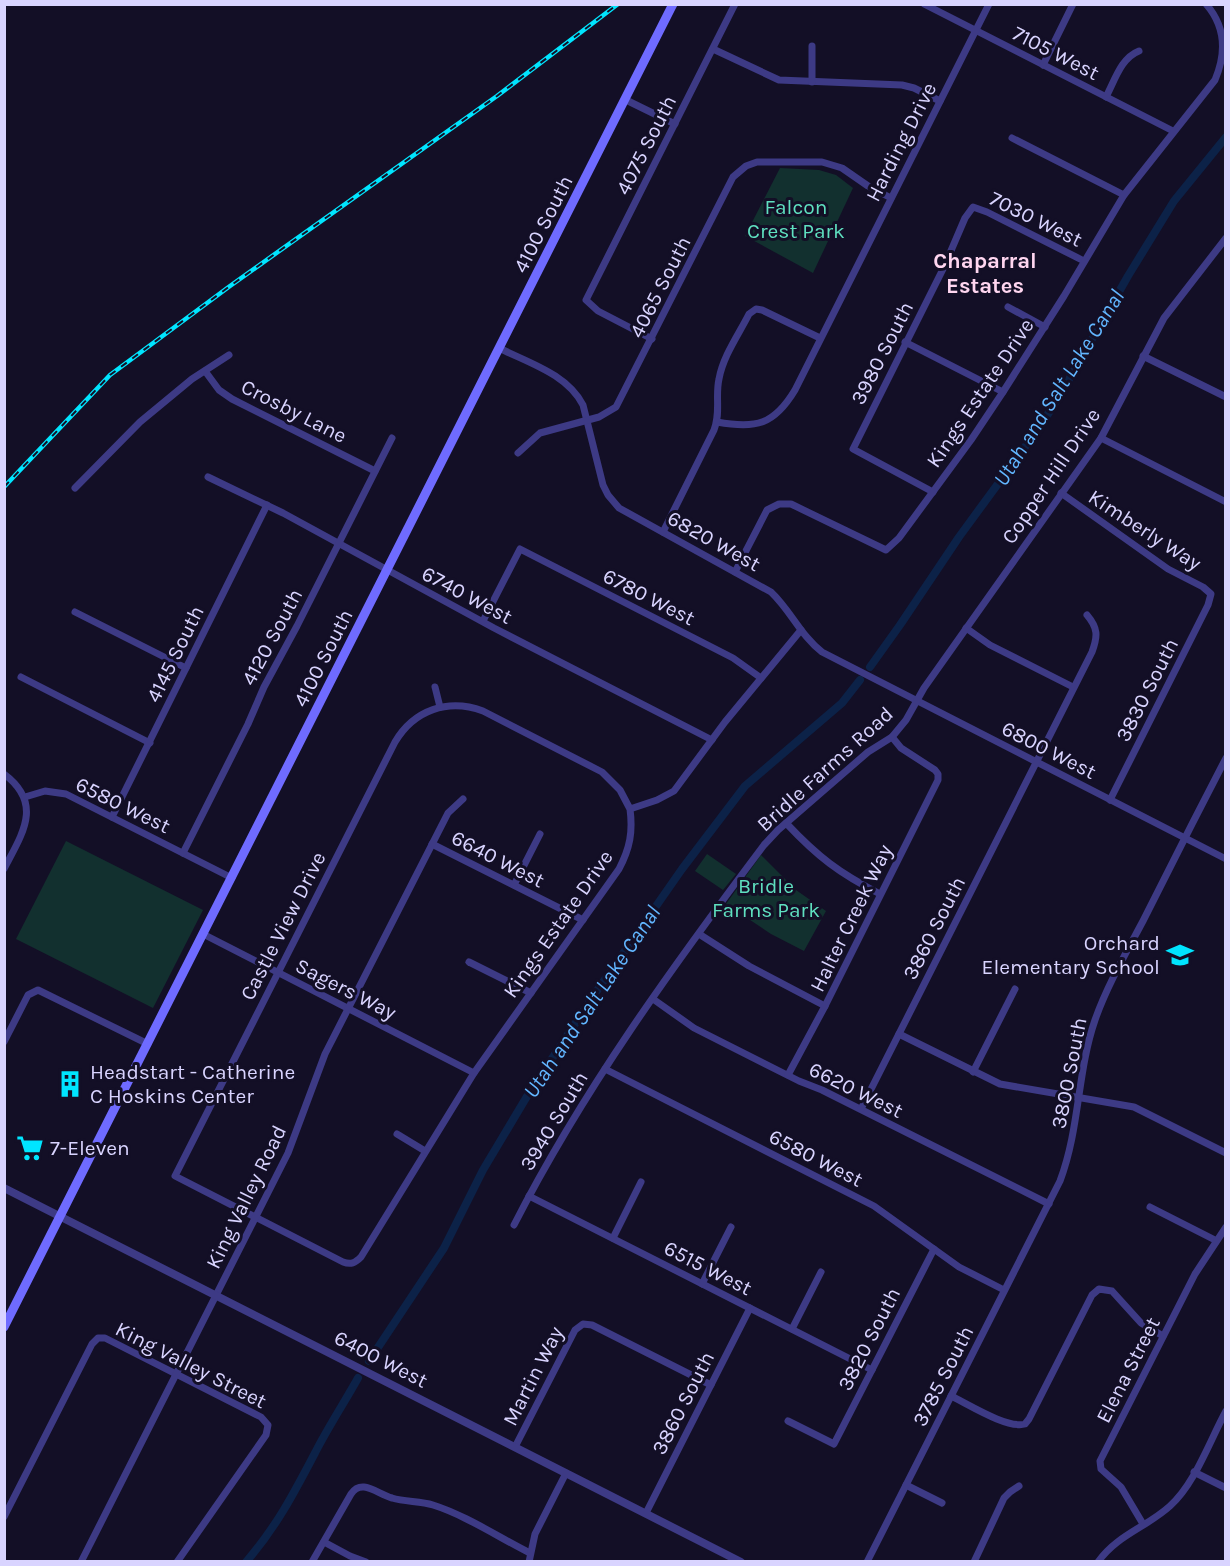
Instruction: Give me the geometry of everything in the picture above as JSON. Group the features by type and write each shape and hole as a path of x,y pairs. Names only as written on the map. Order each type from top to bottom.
{"main road":[{"name":"4100 South","path":"4,1327 673,4"}],"street":[{"name":"4075 South","path":"652,339 598,311 586,300 735,4"},
{"name":"7105 West","path":"924,4 1173,130"},
{"name":"Harding Drive","path":"717,422 747,426 772,417 784,407 795,390 989,4"},
{"path":"1043,65 1073,4"},
{"name":"Kings Estate Drive","path":"735,572 767,510 779,504 791,504 886,550 899,538 1003,392 1125,195 1173,130 1207,92 1220,68 1223,53 1221,32 1206,4"},
{"path":"812,46 812,82"},
{"path":"713,48 772,77 786,81 902,85 919,90 940,101"},
{"path":"1106,97 1124,62 1131,54 1139,51"},
{"path":"626,100 675,124"},
{"path":"1012,138 1125,195"},
{"name":"4065 South","path":"518,453 540,433 608,414 616,406 733,177 746,166 757,162 833,164 849,171 868,186 891,198"},
{"name":"7030 West","path":"973,207 1084,261"},
{"name":"3980 South","path":"933,492 853,450 944,267 965,218 973,207"},
{"name":"Copper Hill Drive","path":"917,700 1101,438 1164,318 1226,238"},
{"path":"1008,307 1045,327"},
{"path":"663,532 717,422 717,389 721,370 749,314 758,309 820,338"},
{"path":"906,342 1003,392"},
{"name":"6820 West","path":"500,348 570,385 583,405 608,495 618,508 771,592 786,607 811,643 822,652 858,670"},
{"path":"75,488 140,422 192,379 229,355"},
{"path":"1143,356 1226,398"},
{"name":"Crosby Lane","path":"205,371 219,390 232,399 375,471"},
{"name":"4120 South","path":"183,853 248,724 264,687 392,438"},
{"path":"1101,438 1226,502"},
{"name":"6740 West","path":"208,477 712,740"},
{"name":"Kimberly Way","path":"1061,493 1168,568 1203,587 1210,594"},
{"name":"4145 South","path":"112,817 267,506"},
{"name":"6780 West","path":"483,621 520,549 733,658 761,678"},
{"name":"3830 South","path":"1110,800 1209,605 1210,594"},
{"path":"75,612 186,668"},
{"name":"3860 South","path":"861,1109 1092,652 1097,637 1095,627 1087,615"},
{"path":"966,628 990,645 1073,687"},
{"path":"435,687 440,706 463,706 483,711 596,769 616,784 630,809 657,800 674,791 801,630"},
{"name":"6800 West","path":"858,670 1226,859"},
{"path":"21,677 150,743"},
{"name":"Bridle Farms Road","path":"625,1036 764,845 868,752 892,737 902,726 917,700"},
{"name":"Castle View Drive","path":"255,1217 175,1176 399,736 414,719 440,706"},
{"name":"Halter Creek Way","path":"788,1075 937,783 938,774 933,768 899,746 892,737"},
{"name":"3800 South","path":"1049,1204 1068,1161 1091,1033 1101,1004 1226,758"},
{"path":"4,774 18,786 25,797 27,811 26,823 4,869"},
{"name":"6580 West","path":"25,797 45,790 56,791 232,878"},
{"name":"King Valley Road","path":"81,1562 293,1142 318,1070 348,1008 448,813 463,799"},
{"name":"Kings Estate Drive","path":"255,1217 343,1262 353,1264 361,1257 474,1073 619,869 632,838 630,809"},
{"path":"786,823 831,866 880,894"},
{"path":"514,885 540,834"},
{"name":"6640 West","path":"432,844 583,920"},
{"name":"Sagers Way","path":"203,934 474,1073"},
{"path":"699,934 749,966 825,1006"},
{"path":"470,962 531,993"},
{"path":"973,1072 1016,989"},
{"path":"4,1042 28,996 38,990 148,1044"},
{"name":"6620 West","path":"653,999 687,1024 1049,1204"},
{"path":"899,1034 973,1072 1004,1085 1080,1096 1134,1107 1226,1153"},
{"name":"3940 South","path":"514,1225 543,1169 625,1036"},
{"name":"6580 West","path":"605,1070 881,1210 963,1269 1005,1290"},
{"path":"397,1134 425,1151"},
{"path":"613,1238 641,1182"},
{"name":"6400 West","path":"4,1188 741,1562"},
{"name":"6515 West","path":"529,1196 872,1370"},
{"name":"3785 South","path":"867,1562 1049,1204"},
{"path":"1150,1206 1215,1240"},
{"path":"702,1284 731,1227"},
{"name":"Elena Street","path":"1143,1524 1121,1486 1103,1471 1100,1464 1195,1274 1215,1240 1226,1227"},
{"name":"3820 South","path":"788,1421 834,1444 934,1249"},
{"path":"792,1329 821,1272"},
{"path":"951,1396 1004,1421 1017,1426 1024,1425 1097,1290 1102,1288 1112,1292 1141,1323 1163,1336"},
{"name":"3860 South","path":"646,1513 750,1308"},
{"name":"Martin Way","path":"515,1447 575,1330 583,1323 592,1324 711,1385"},
{"name":"King Valley Street","path":"4,1517 92,1344 98,1338 107,1339 261,1417 268,1425 266,1436 177,1562"},
{"path":"1098,1562 1118,1539 1161,1513 1177,1499 1226,1411"},
{"path":"1194,1472 1226,1488"},
{"path":"529,1562 535,1534 566,1473"},
{"path":"906,1485 942,1503"},
{"path":"974,1562 1004,1498 1019,1486"},
{"path":"312,1562 355,1488 365,1487 388,1498 435,1506 530,1553"},
{"path":"324,1542 366,1562"}],"green space":[{"name":"Falcon Crest Park","path":"780,168 819,170 836,175 853,188 813,273 745,236"},
{"path":"66,841 203,910 153,1008 16,939"},
{"name":"Bridle Farms Park","path":"707,854 736,874 723,890 695,871"},
{"name":"Bridle Farms Park","path":"761,855 796,890 826,911 804,951 771,934 726,904"}],"waterway":[{"name":"Utah and Salt Lake Canal","path":"870,667 959,537 1041,425 1174,201 1226,137"},
{"name":"Utah and Salt Lake Canal","path":"369,1361 444,1248 483,1170 526,1098 682,869 745,786 842,703 860,680"},
{"name":"Utah and Salt Lake Canal","path":"246,1562 284,1509 358,1378"}],"railway":[{"path":"4,487 110,375 230,286 497,96 618,4"}],"place":[{"name":"Orchard Elementary School","path":"1180,955"},
{"name":"Headstart - Catherine C Hoskins Center","path":"70,1084"},
{"name":"7-Eleven","path":"30,1148"}],"district":[{"name":"Chaparral Estates","path":"985,274"}]}
